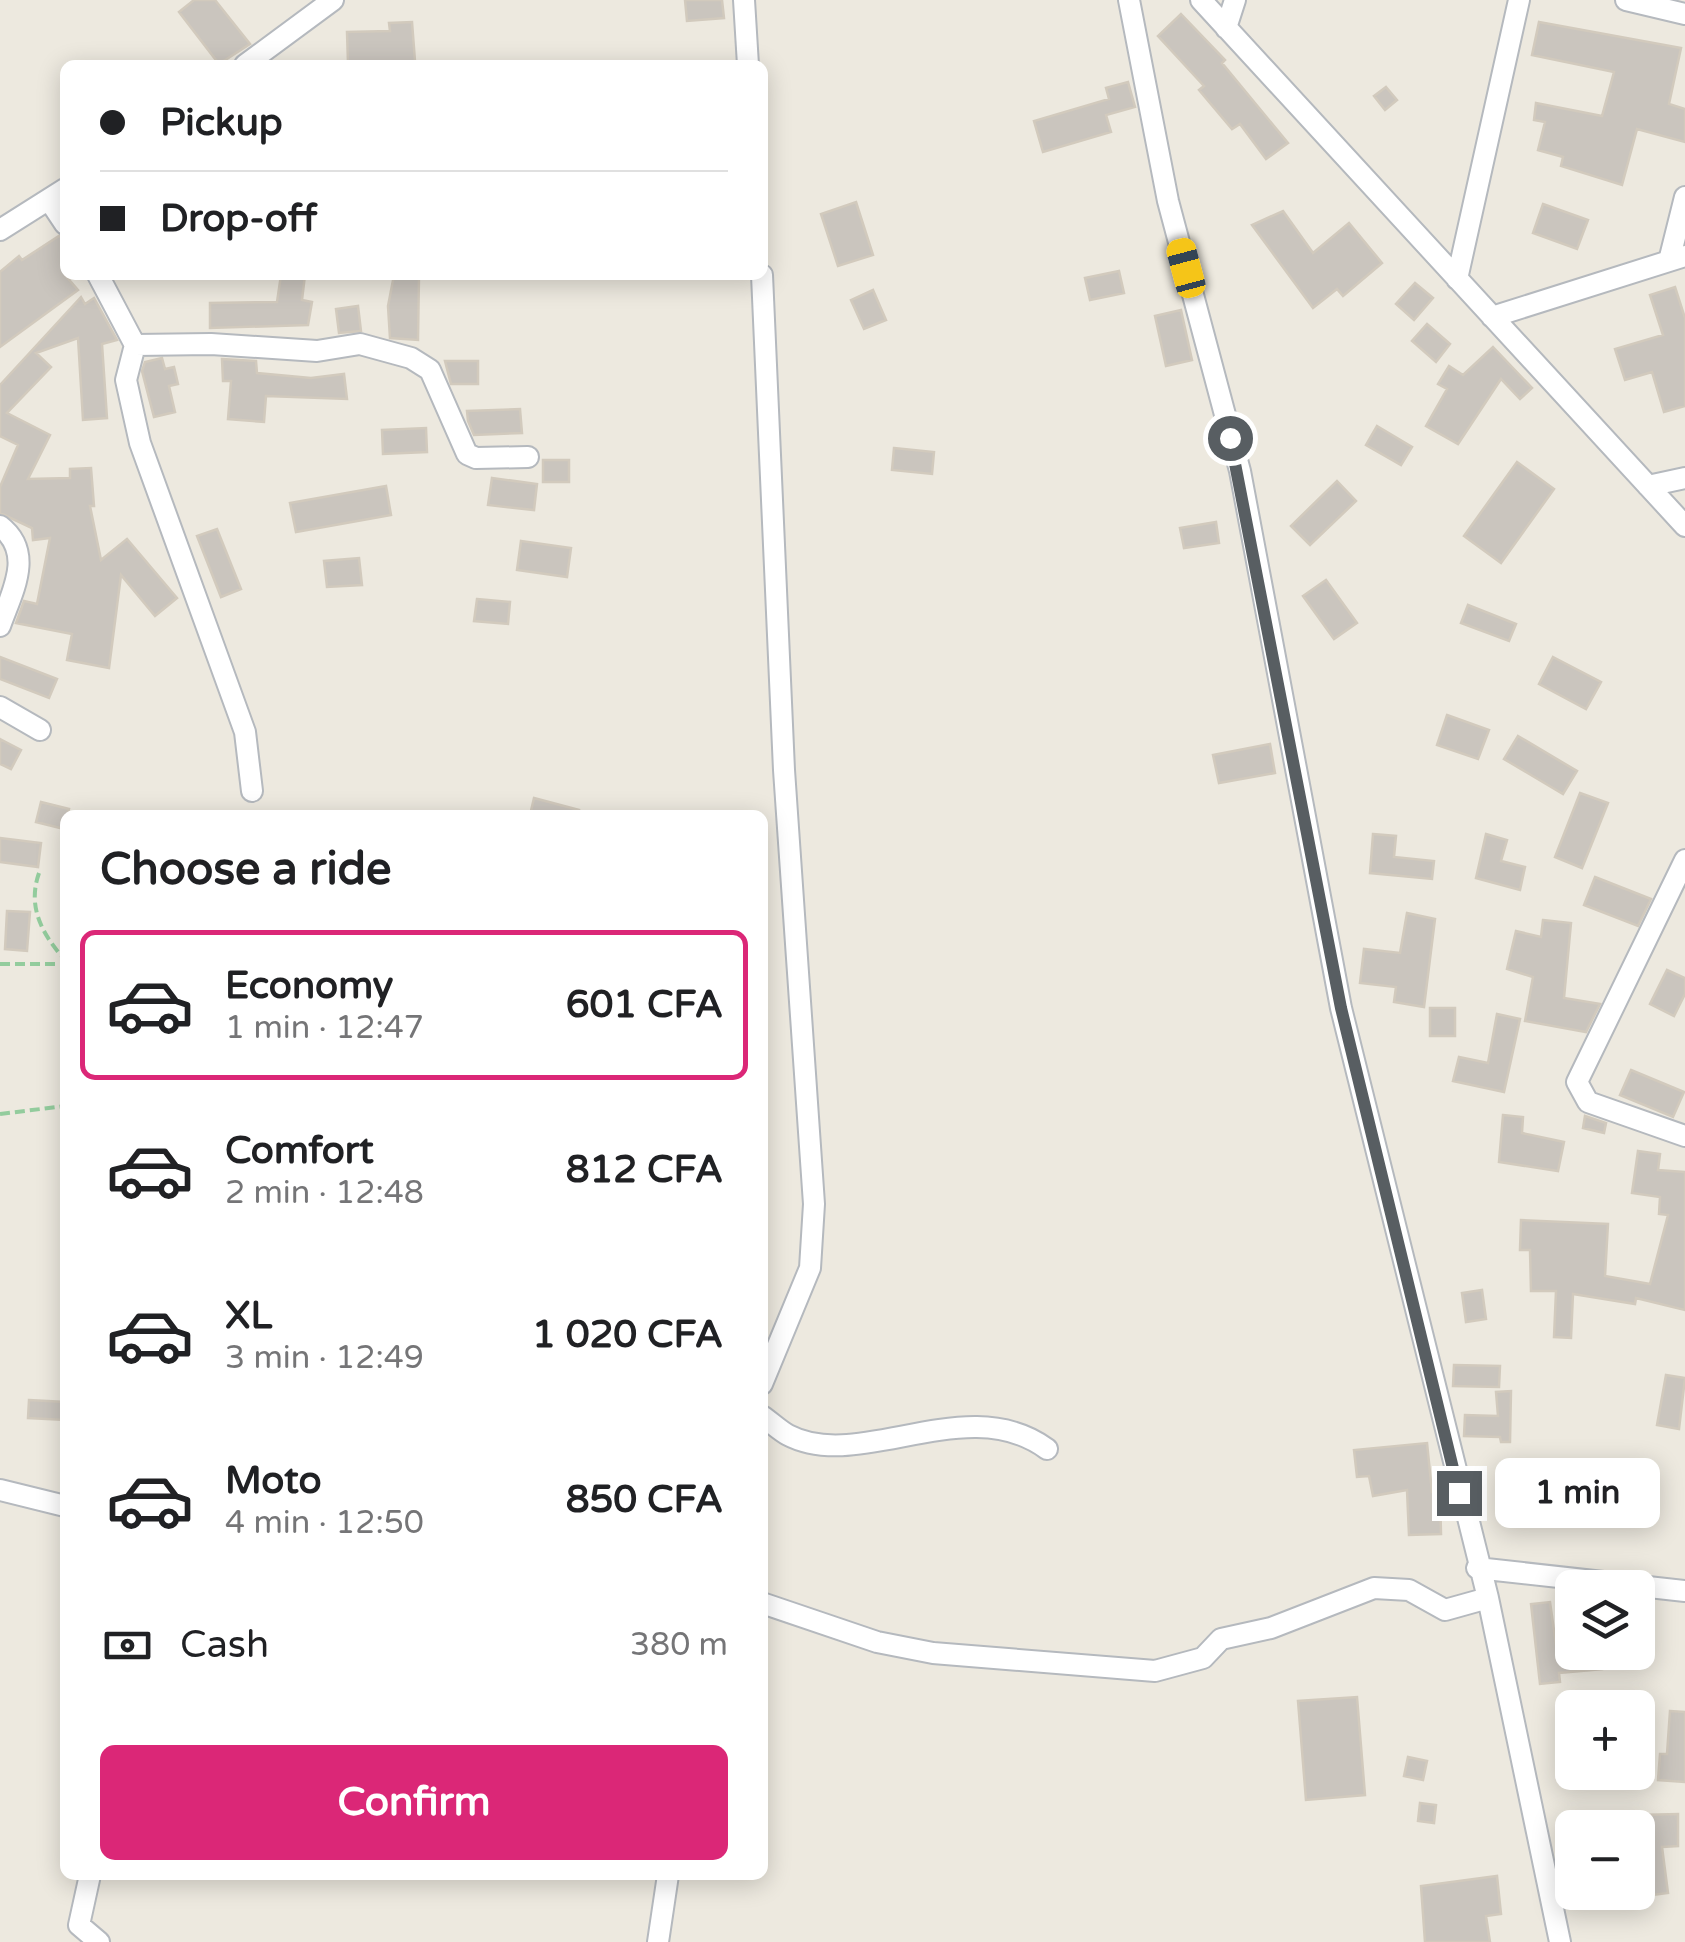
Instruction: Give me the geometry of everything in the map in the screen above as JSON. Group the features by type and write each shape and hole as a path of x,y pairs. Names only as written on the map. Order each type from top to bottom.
{"street":[{"path":"251,60 333,0"},
{"path":"744,0 748,60"},
{"path":"1129,0 1168,200 1240,471 1341,1008 1488,1598 1560,1942"},
{"path":"1201,0 1685,526"},
{"path":"1226,28 1235,0"},
{"path":"1457,279 1519,0"},
{"path":"1626,0 1685,14"},
{"path":"0,230 57,195"},
{"path":"1492,317 1677,258 1685,197"},
{"path":"101,280 135,344 126,380 140,443 245,732 252,790"},
{"path":"762,280 784,770 814,1204 810,1268 768,1370"},
{"path":"135,344 316,351 360,344 391,351 430,370 467,454 476,458 528,457"},
{"path":"1648,486 1685,478"},
{"path":"0,526 14,537 21,567 0,626"},
{"path":"0,707 40,730"},
{"path":"1685,860 1577,1082 1588,1102 1685,1136"},
{"path":"768,1420 791,1436 834,1444 987,1426 1029,1436 1047,1448"},
{"path":"0,1490 60,1505"},
{"path":"1478,1568 1685,1591"},
{"path":"768,1605 877,1642 933,1653 1155,1671 1203,1658 1221,1639 1271,1628 1374,1588 1409,1590 1446,1610 1488,1598"},
{"path":"89,1880 78,1926 99,1942"},
{"path":"658,1942 667,1880"}],"path":[{"path":"38,873 32,894 43,934 60,956"},
{"path":"0,964 60,962"},
{"path":"0,1114 60,1107"}],"building":[{"path":"194,0 215,0 250,44 225,60 216,60 179,12"},
{"path":"685,0 722,0 724,18 687,21"},
{"path":"1181,14 1225,60 1222,63 1288,143 1266,159 1240,124 1232,129 1199,90 1204,86 1158,36"},
{"path":"412,22 415,60 348,60 347,32 390,31 389,23"},
{"path":"1539,22 1681,48 1669,104 1685,109 1685,142 1637,129 1622,185 1561,166 1563,157 1538,150 1545,122 1534,120 1536,103 1602,116 1614,72 1532,55"},
{"path":"1128,82 1135,107 1106,115 1111,132 1043,152 1034,121 1109,99 1106,88"},
{"path":"1386,87 1397,100 1385,110 1374,96"},
{"path":"856,202 873,255 838,266 821,214"},
{"path":"1543,204 1588,220 1577,249 1533,233"},
{"path":"1283,211 1313,253 1349,223 1382,263 1343,296 1337,289 1313,308 1252,225"},
{"path":"60,236 60,280 69,280 78,290 0,347 0,272 19,256 22,260"},
{"path":"1119,271 1124,293 1090,300 1085,278"},
{"path":"280,280 304,280 302,300 312,302 308,325 210,328 210,303 277,302"},
{"path":"393,280 419,280 418,340 390,338 388,306"},
{"path":"1415,283 1433,298 1414,320 1396,304"},
{"path":"1675,287 1685,318 1685,406 1664,412 1652,372 1625,380 1615,349 1663,335 1650,295"},
{"path":"873,290 886,320 864,329 851,300"},
{"path":"81,297 85,304 94,298 117,340 102,344 107,418 83,420 78,338 36,353 51,367 7,413 50,435 28,479 70,478 70,469 91,468 94,506 90,506 101,560 127,539 177,598 155,616 121,575 109,668 67,660 72,634 16,623 24,601 37,604 50,538 33,540 32,528 0,513 0,487 18,445 0,436 0,385"},
{"path":"358,306 361,331 339,333 336,309"},
{"path":"1181,310 1192,360 1166,366 1155,316"},
{"path":"1427,324 1450,344 1436,362 1412,341"},
{"path":"1493,347 1532,388 1520,399 1501,379 1458,444 1426,426 1447,389 1438,384 1449,366 1463,375"},
{"path":"162,358 165,369 174,367 178,384 169,386 175,412 154,417 142,371 145,362"},
{"path":"222,359 256,361 257,373 311,378 344,374 347,399 266,396 264,422 228,419 231,381 223,381"},
{"path":"445,361 478,361 478,384 451,384"},
{"path":"520,409 522,433 474,435 468,421 467,411"},
{"path":"1377,426 1412,447 1401,465 1366,445"},
{"path":"426,428 427,452 383,454 382,430"},
{"path":"894,448 934,452 932,474 892,470"},
{"path":"543,460 569,460 569,482 543,482"},
{"path":"1517,462 1554,489 1501,563 1464,536"},
{"path":"492,478 537,484 534,510 488,505"},
{"path":"1337,481 1356,501 1310,545 1291,526"},
{"path":"386,486 391,515 296,532 290,503"},
{"path":"1216,522 1219,543 1184,548 1180,528"},
{"path":"217,529 241,589 221,597 197,536"},
{"path":"521,541 571,548 567,577 517,570"},
{"path":"359,558 362,585 327,587 324,561"},
{"path":"1326,580 1357,623 1334,639 1303,596"},
{"path":"477,599 510,602 508,624 474,621"},
{"path":"1468,605 1516,624 1509,641 1461,623"},
{"path":"0,657 57,679 49,698 0,679"},
{"path":"1553,657 1601,682 1586,709 1539,684"},
{"path":"1447,715 1489,730 1478,759 1437,745"},
{"path":"1518,736 1577,771 1563,794 1504,759"},
{"path":"0,739 21,750 11,769 0,764"},
{"path":"1270,744 1275,773 1219,783 1213,755"},
{"path":"1580,793 1608,803 1582,868 1555,857"},
{"path":"534,798 579,810 531,810"},
{"path":"41,802 69,809 60,810 60,828 36,822"},
{"path":"1373,834 1396,836 1394,857 1434,861 1432,879 1370,873"},
{"path":"1486,834 1507,840 1501,861 1525,867 1520,890 1476,878"},
{"path":"0,838 41,843 38,867 0,862"},
{"path":"1595,877 1651,899 1638,926 1584,905"},
{"path":"7,911 30,912 27,951 5,949"},
{"path":"1407,913 1435,919 1424,1007 1394,1002 1396,987 1360,983 1364,949 1400,953"},
{"path":"1543,920 1571,923 1564,998 1600,1004 1586,1032 1525,1021 1533,977 1507,969 1516,931 1541,937"},
{"path":"1667,970 1685,978 1685,994 1674,1016 1650,1004"},
{"path":"1430,1008 1455,1008 1455,1036 1430,1036"},
{"path":"1497,1014 1520,1019 1504,1092 1453,1081 1459,1057 1488,1063"},
{"path":"1631,1070 1684,1092 1673,1117 1620,1095"},
{"path":"1503,1115 1523,1117 1522,1133 1564,1142 1558,1171 1499,1162"},
{"path":"1585,1116 1606,1123 1604,1133 1583,1128"},
{"path":"1638,1151 1660,1154 1658,1170 1685,1172 1685,1310 1636,1298 1635,1304 1573,1294 1571,1338 1554,1337 1556,1291 1531,1291 1530,1250 1520,1250 1521,1220 1608,1224 1605,1276 1650,1284 1668,1215 1659,1214 1660,1197 1632,1193"},
{"path":"1482,1290 1486,1319 1466,1322 1462,1293"},
{"path":"1454,1365 1500,1366 1499,1387 1453,1386"},
{"path":"1666,1375 1685,1378 1679,1429 1657,1425"},
{"path":"1511,1391 1510,1442 1501,1442 1500,1437 1464,1436 1465,1415 1498,1416 1496,1392"},
{"path":"29,1400 60,1402 60,1420 28,1418"},
{"path":"1427,1443 1432,1492 1440,1492 1441,1534 1409,1535 1407,1490 1373,1496 1369,1476 1357,1477 1354,1450"},
{"path":"1550,1602 1555,1670 1591,1670 1559,1673 1560,1682 1540,1684 1531,1604"},
{"path":"1357,1697 1365,1795 1306,1800 1298,1701"},
{"path":"1670,1711 1685,1712 1685,1782 1658,1780 1660,1754 1667,1754"},
{"path":"1408,1757 1427,1761 1423,1780 1404,1776"},
{"path":"1420,1803 1436,1805 1434,1823 1418,1821"},
{"path":"1678,1814 1678,1846 1662,1847 1668,1893 1655,1895 1655,1815"},
{"path":"1497,1876 1501,1914 1486,1916 1490,1942 1425,1942 1421,1886"}],"route":[{"path":"1230,438 1240,471 1341,1008 1459,1493"}]}
